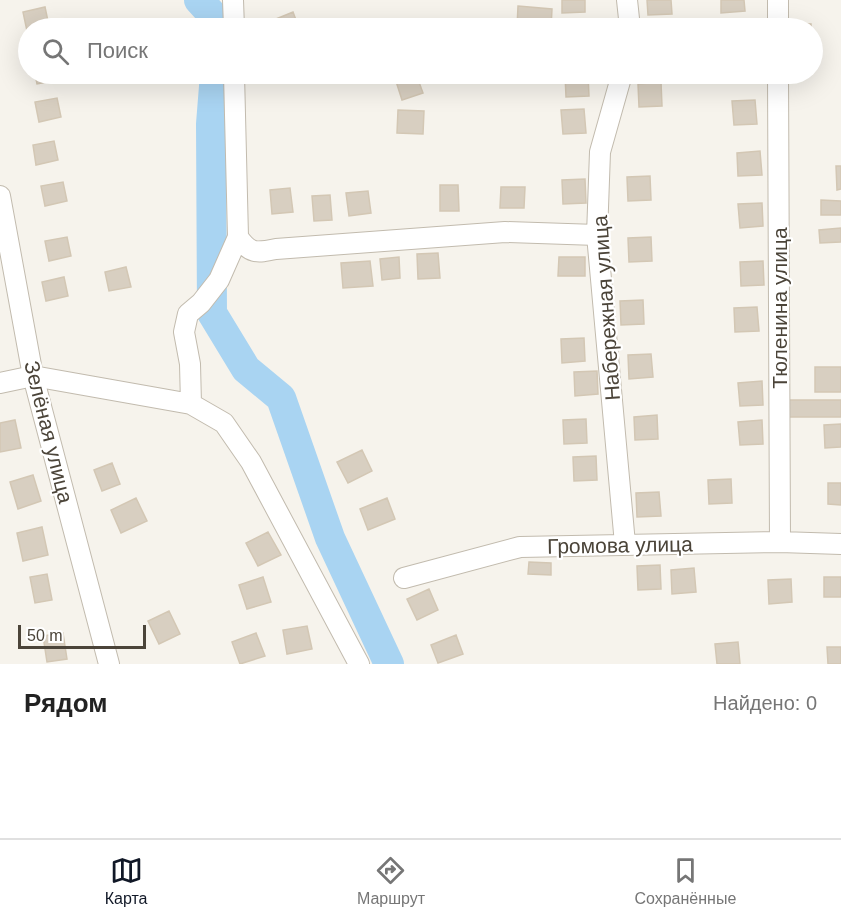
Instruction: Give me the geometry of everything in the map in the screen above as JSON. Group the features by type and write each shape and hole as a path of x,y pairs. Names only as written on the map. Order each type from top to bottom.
{"street":[{"path":"233,0 234,18"},
{"path":"627,0 629,18"},
{"path":"778,0 778,18"},
{"path":"191,404 190,364 184,332 188,314 201,303 219,280 238,237 234,84"},
{"name":"Набережная улица","path":"619,84 600,152 597,235 625,544"},
{"name":"Тюленина улица","path":"778,84 780,542"},
{"name":"Зелёная улица","path":"0,196 33,376 109,664"},
{"path":"238,237 246,248 258,253 276,249 505,232 597,235"},
{"path":"0,383 33,376 191,404 224,423 251,462 359,664"},
{"name":"Громова улица","path":"404,578 520,547 780,542 841,544"}],"building":[{"path":"562,0 585,0 585,12 562,13"},
{"path":"647,0 671,0 672,14 648,15"},
{"path":"721,0 744,0 745,11 721,13"},
{"path":"518,6 552,9 552,18 517,18"},
{"path":"45,7 47,18 24,18 23,12"},
{"path":"293,12 295,18 278,18"},
{"path":"397,84 420,84 423,93 402,100"},
{"path":"565,84 588,84 589,96 566,97"},
{"path":"638,84 661,84 662,106 639,107"},
{"path":"57,98 61,117 39,122 35,102"},
{"path":"755,100 757,124 734,125 732,101"},
{"path":"584,109 586,133 563,134 561,110"},
{"path":"398,110 424,111 423,134 397,133"},
{"path":"54,141 58,160 36,165 33,145"},
{"path":"760,151 762,175 738,176 737,153"},
{"path":"836,166 841,166 841,189 837,190"},
{"path":"650,176 651,200 628,201 627,177"},
{"path":"585,179 586,203 563,204 562,180"},
{"path":"63,182 67,201 45,206 41,186"},
{"path":"440,185 458,185 459,211 440,211"},
{"path":"501,187 525,187 524,208 500,208"},
{"path":"290,188 293,212 272,214 270,190"},
{"path":"368,191 371,213 349,216 346,193"},
{"path":"330,195 332,220 314,221 312,196"},
{"path":"821,200 841,201 841,215 821,215"},
{"path":"762,203 763,226 740,228 738,204"},
{"path":"841,228 841,242 820,243 819,230"},
{"path":"67,237 71,256 49,261 45,241"},
{"path":"651,237 652,261 629,262 628,238"},
{"path":"438,253 440,278 418,279 417,254"},
{"path":"399,257 400,278 382,280 380,259"},
{"path":"559,257 585,257 585,276 558,276"},
{"path":"370,261 373,286 343,288 341,263"},
{"path":"763,261 764,285 741,286 740,262"},
{"path":"126,267 131,287 109,291 105,272"},
{"path":"64,277 68,296 46,301 42,282"},
{"path":"643,300 644,324 621,325 620,301"},
{"path":"757,307 759,331 735,332 734,308"},
{"path":"584,338 585,361 562,363 561,339"},
{"path":"651,354 653,377 629,379 628,355"},
{"path":"815,367 841,367 841,392 815,392"},
{"path":"597,371 598,394 575,396 574,372"},
{"path":"762,381 763,405 740,406 738,383"},
{"path":"785,400 841,400 841,417 785,417"},
{"path":"657,415 658,439 635,440 634,417"},
{"path":"586,419 587,443 564,444 563,420"},
{"path":"15,420 21,448 0,452 0,423"},
{"path":"762,420 763,444 740,445 738,422"},
{"path":"841,424 841,447 825,448 824,425"},
{"path":"362,450 372,471 348,483 337,462"},
{"path":"596,456 597,480 574,481 573,457"},
{"path":"112,463 120,484 102,491 94,470"},
{"path":"33,475 41,501 18,509 10,482"},
{"path":"731,479 732,503 709,504 708,480"},
{"path":"828,483 841,483 841,505 828,504"},
{"path":"659,492 661,516 637,517 636,493"},
{"path":"136,498 147,521 121,533 111,510"},
{"path":"387,498 395,519 368,530 360,509"},
{"path":"42,527 48,555 23,561 17,533"},
{"path":"268,532 281,555 258,566 246,543"},
{"path":"529,562 551,563 551,575 528,574"},
{"path":"660,565 661,589 638,590 637,566"},
{"path":"694,568 696,592 672,594 671,570"},
{"path":"47,574 52,600 35,603 30,577"},
{"path":"263,577 271,602 247,609 239,585"},
{"path":"824,577 841,577 841,597 824,597"},
{"path":"791,579 792,602 769,604 768,580"},
{"path":"429,589 438,610 417,620 407,599"},
{"path":"169,611 180,634 159,644 148,621"},
{"path":"307,626 312,649 287,654 283,630"},
{"path":"63,633 67,659 47,662 43,636"},
{"path":"256,633 265,656 240,664 232,642"},
{"path":"456,635 463,654 438,663 431,645"},
{"path":"738,642 740,664 717,664 715,644"},
{"path":"827,647 841,647 841,664 828,664"}],"waterway":[{"path":"199,0 215,18"},
{"path":"214,84 211,124 212,313 246,369 281,398 330,538 389,664"}]}
